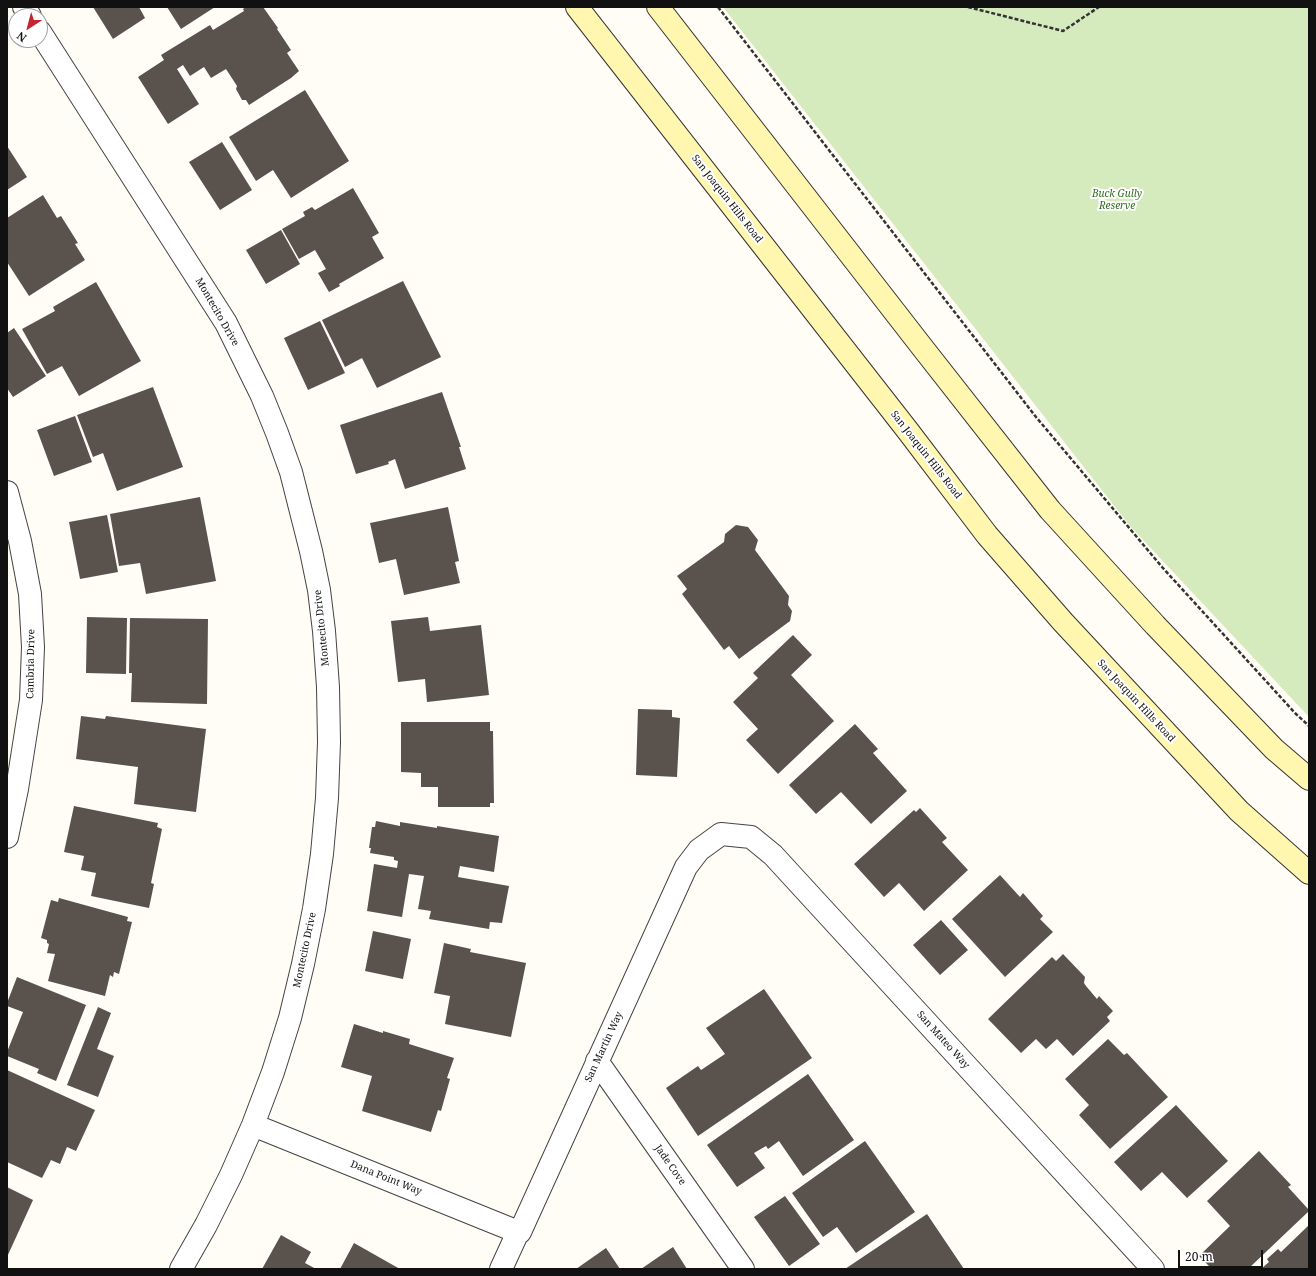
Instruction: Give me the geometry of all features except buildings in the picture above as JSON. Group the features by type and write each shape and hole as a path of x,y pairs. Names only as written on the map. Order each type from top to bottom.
{"main road":[{"name":"San Joaquin Hills Road","path":"577,7 987,535 1062,622 1239,811 1309,873"},
{"path":"658,7 1050,510 1155,625 1269,743 1309,779"}],"street":[{"name":"Montecito Drive","path":"48,45 226,323 262,396 278,433 291,472 311,551 319,590 322,617 328,686 327,798 322,854 304,964 290,1018 273,1072 253,1125 228,1182 181,1269"},
{"name":"Cambria Drive","path":"7,492 20,541 30,594 33,647 31,700 17,789 7,837"},
{"name":"San Martin Way","path":"501,1269 518,1232 520,1232 686,867 699,850 721,834"},
{"name":"San Mateo Way","path":"721,834 751,837 773,855 1153,1269"},
{"name":"Jade Cove","path":"597,1061 743,1269"},
{"name":"Dana Point Way","path":"253,1125 518,1232"}],"path":[{"path":"718,7 1036,417 1162,568 1295,713 1309,726"},
{"path":"968,7 1063,31 1099,7"}],"green space":[{"name":"Buck Gully Reserve","path":"723,7 1309,7 1309,717 1130,526"}]}
